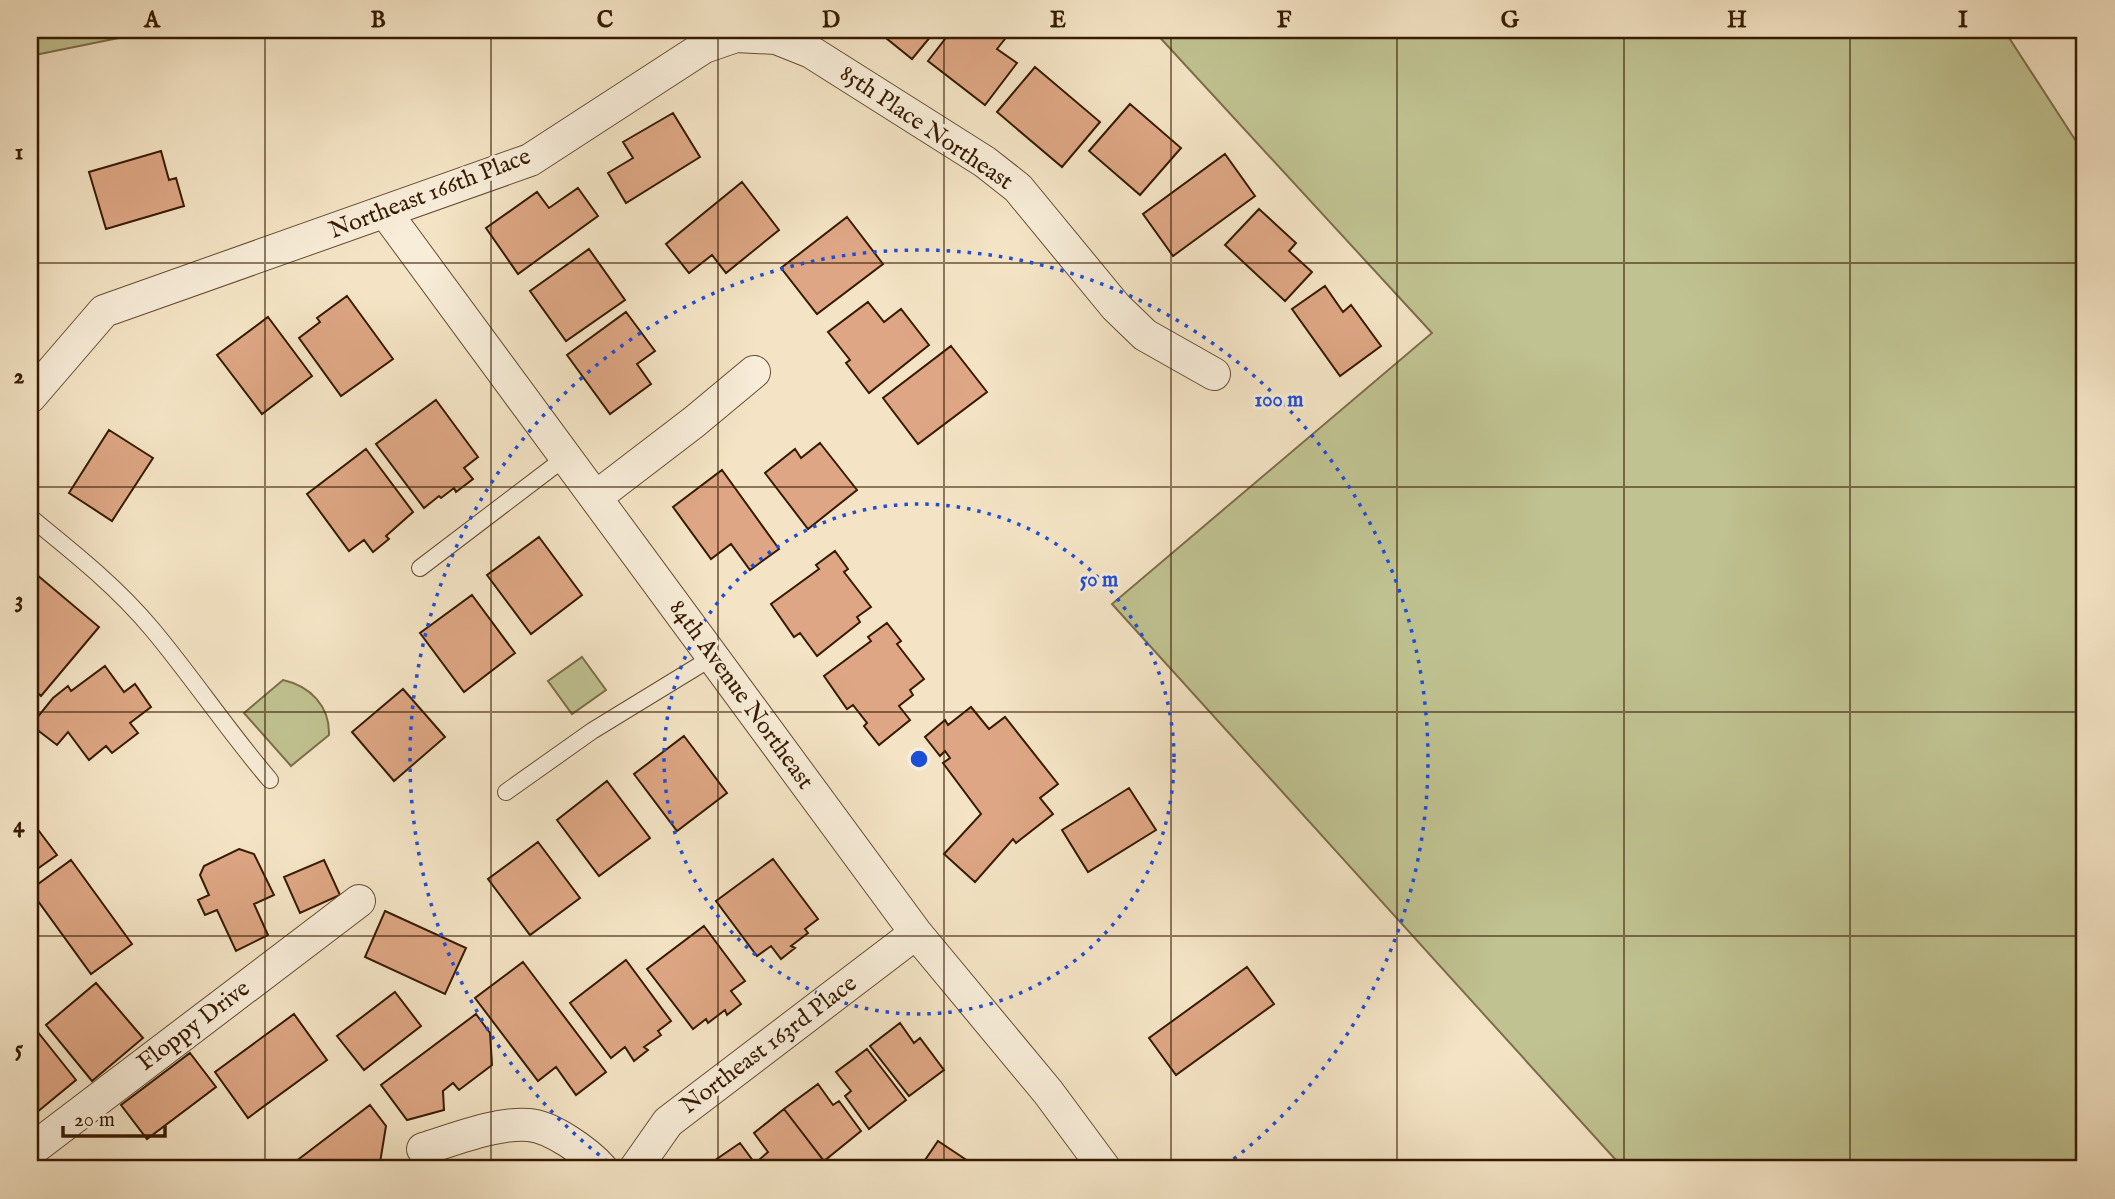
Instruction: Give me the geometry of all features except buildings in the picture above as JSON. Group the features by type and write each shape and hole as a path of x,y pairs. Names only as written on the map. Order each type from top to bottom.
{"street":[{"name":"Northeast 166th Place","path":"30,397 104,311 530,160 704,47 736,36"},
{"name":"85th Place Northeast","path":"736,36 776,38 811,52 985,162 1018,188 1116,307 1145,335 1214,374"},
{"name":"84th Avenue Northeast","path":"386,212 916,933 1048,1091 1105,1169"},
{"path":"596,497 754,372"},
{"name":"Floppy Drive","path":"30,1150 359,901"},
{"name":"Northeast 163rd Place","path":"635,1169 667,1122 916,933"},
{"path":"423,1149 485,1129 530,1125 565,1138 602,1169"}],"lane":[{"path":"420,568 566,457"},
{"path":"30,517 101,575 151,629 232,736 270,780"},
{"path":"506,792 592,731 713,657"}],"green space":[{"path":"30,30 158,30 30,56"},
{"path":"1153,30 2004,30 2085,155 2085,1169 1624,1169 1112,604 1432,333"},
{"path":"582,657 606,690 572,714 548,681"},
{"path":"283,680 310,692 322,706 329,735 291,766 244,713"}]}
